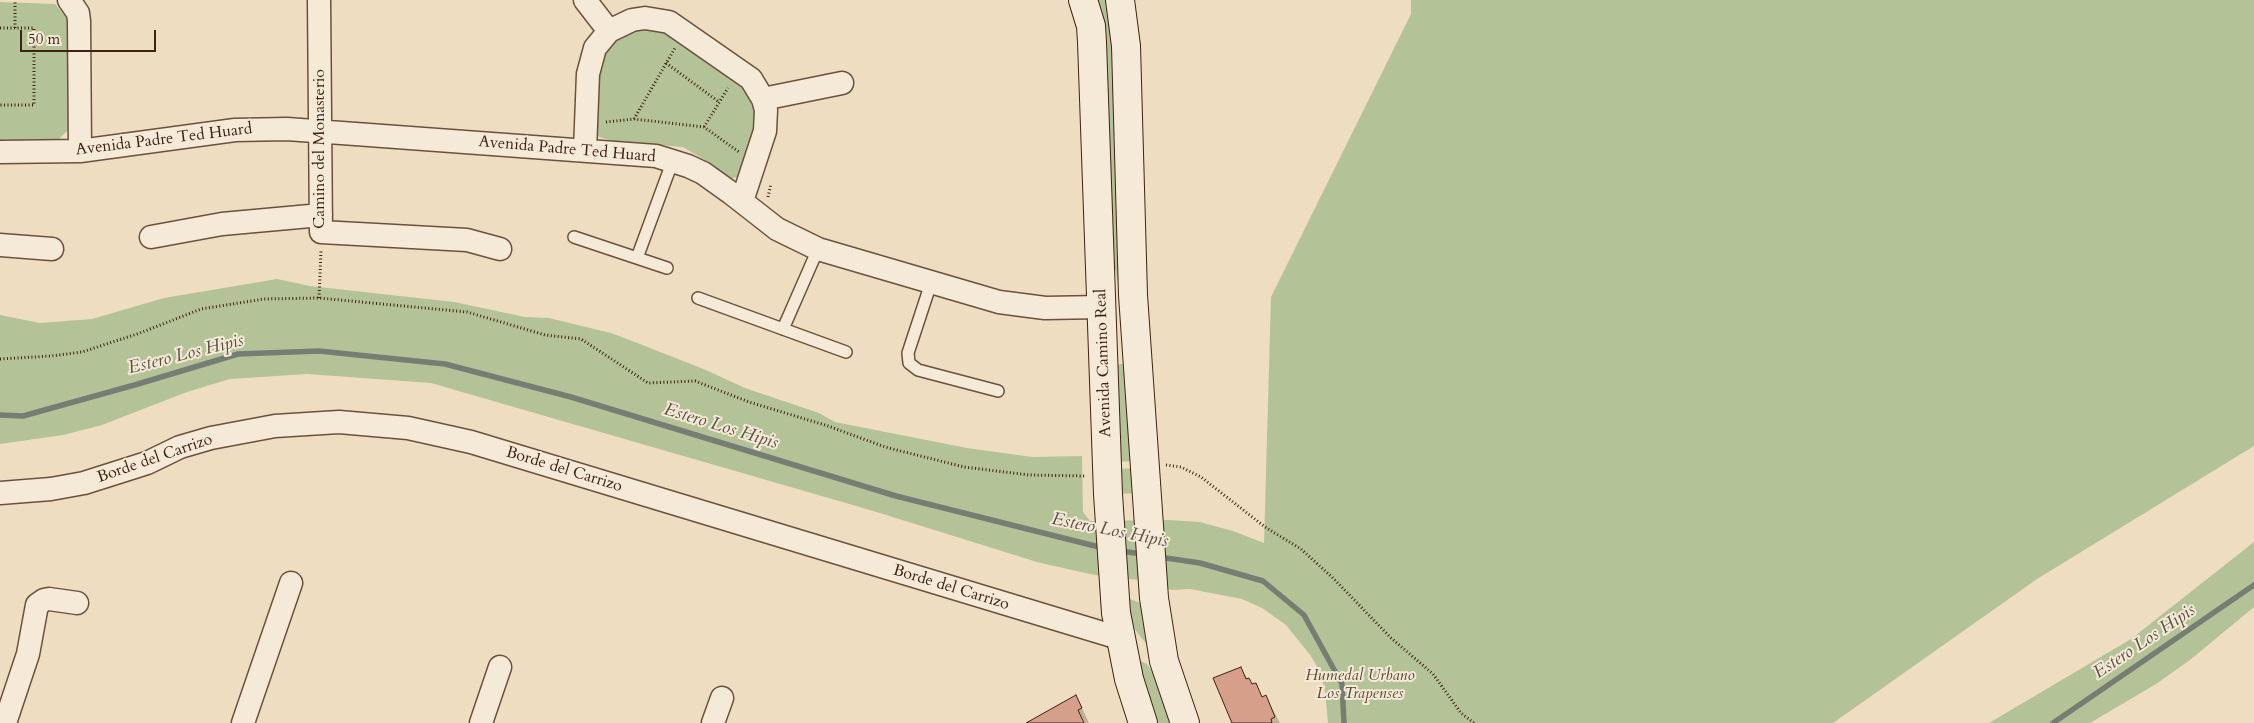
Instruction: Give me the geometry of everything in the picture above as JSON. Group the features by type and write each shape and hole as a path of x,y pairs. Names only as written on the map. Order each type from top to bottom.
{"main road":[{"name":"Avenida Camino Real","path":"1083,0 1091,26 1092,42 1102,307 1100,485 1119,638 1129,679 1143,723"},
{"name":"Avenida Camino Real","path":"1120,0 1126,46 1137,355 1154,469 1154,598 1164,661 1173,688"},
{"path":"1103,336 1110,347 1128,356 1137,355"},
{"path":"1119,638 1142,651 1173,688 1185,723"}],"street":[{"path":"69,0 78,13 79,21 80,151"},
{"name":"Camino del Monasterio","path":"319,0 321,223"},
{"path":"585,0 609,31"},
{"path":"585,150 588,74 592,56 598,44 609,31 620,24 645,18 669,22 740,70 756,86 763,99 766,120 755,164 742,201"},
{"path":"763,99 842,83"},
{"name":"Avenida Padre Ted Huard","path":"0,152 80,151 235,130 278,128 656,156 673,160 703,173 777,229 818,249 1013,305 1045,308 1102,307"},
{"path":"151,237 222,224 321,223 467,240 500,249"},
{"path":"0,245 52,249"},
{"name":"Borde del Carrizo","path":"0,493 51,489 84,483 140,465 180,447 211,438 267,427 339,422 408,428 472,442 1119,638"},
{"path":"243,723 291,583"},
{"path":"5,723 28,654 38,605 44,600 49,599 77,603"},
{"path":"481,723 500,667"},
{"path":"713,723 722,698"}],"lane":[{"path":"637,258 673,160"},
{"path":"574,237 667,268"},
{"path":"783,329 818,249"},
{"path":"931,283 908,353 909,363 918,370 998,391"},
{"path":"698,298 846,352"}],"path":[{"path":"15,0 15,28"},
{"path":"0,28 34,28 34,105 0,106"},
{"path":"634,119 686,32"},
{"path":"666,63 719,102"},
{"path":"704,127 740,70"},
{"path":"586,125 634,119 704,127 755,164"},
{"name":"Camino del Monasterio","path":"319,298 321,223"},
{"path":"0,358 51,356 82,352 140,333 201,309 264,299 319,298 467,312 545,335 581,339 648,383 695,381 749,402 828,426 885,447 964,467 1100,485"},
{"path":"1154,469 1181,467 1201,477 1265,527 1301,549 1334,579 1391,638 1433,674 1461,713 1474,723"}],"green space":[{"path":"1093,0 1108,0 1114,19 1125,347 1122,345 1119,288 1109,239"},
{"name":"Humedal Urbano Los Trapenses","path":"1411,0 2254,0 2254,446 2037,579 1833,723 1328,723 1325,691 1320,672 1311,656 1286,625 1262,608 1242,599 1190,589 1172,590 1140,580 1094,575 1037,562 870,510 431,383 307,374 230,379 187,392 102,425 63,435 0,444 0,315 40,323 92,319 164,298 277,279 310,286 454,302 525,317 549,318 611,333 706,370 745,388 819,413 835,422 967,448 1032,457 1082,456 1083,512 1090,521 1169,520 1200,522 1233,531 1264,543 1271,297 1411,14"},
{"path":"0,2 55,4 68,19 69,129 57,141 0,140"},
{"path":"645,26 666,29 747,87 758,116 745,170 737,177 730,179 708,162 683,147 613,141 599,137 593,129 596,70 606,46 622,32"},
{"path":"1128,363 1134,461 1117,462 1115,365"},
{"path":"1135,468 1137,493 1118,494 1119,469"},
{"path":"2254,542 2254,607 2190,660 2156,684 2090,723 1989,723 2131,639"},
{"path":"1125,597 1143,604 1148,646 1133,627 1127,615"},
{"path":"1138,660 1147,664 1156,678 1174,723 1154,723"}],"building":[{"path":"1241,667 1246,679 1249,678 1252,684 1256,683 1262,697 1266,695 1275,717 1271,719 1272,723 1232,723 1213,678"},
{"path":"1076,695 1082,708 1078,710 1084,723 1026,723"}],"waterway":[{"name":"Estero Los Hipis","path":"0,415 23,416 238,354 319,351 445,364 571,397 896,496 1103,548"},
{"name":"Estero Los Hipis","path":"1120,551 1143,554"},
{"name":"Estero Los Hipis","path":"1159,557 1200,563 1263,581 1304,615 1342,684 1344,723"},
{"name":"Estero Los Hipis","path":"2053,723 2254,585"}]}
